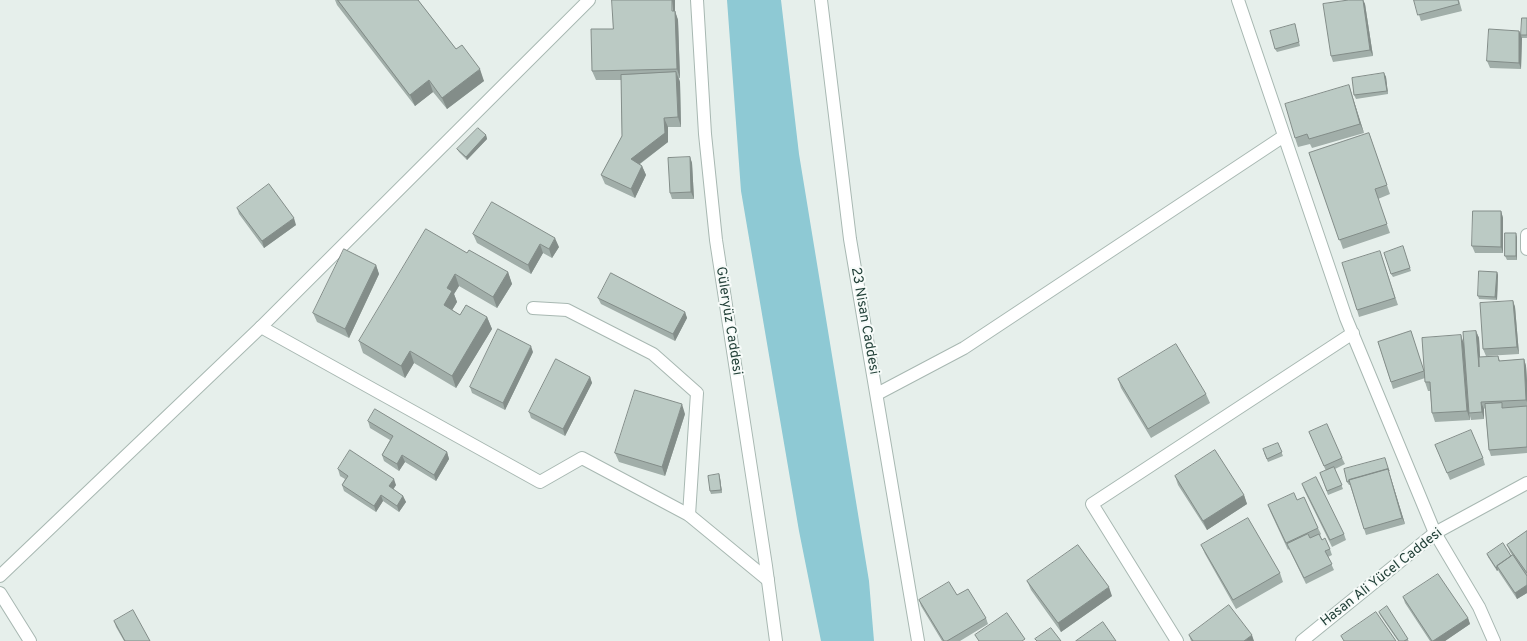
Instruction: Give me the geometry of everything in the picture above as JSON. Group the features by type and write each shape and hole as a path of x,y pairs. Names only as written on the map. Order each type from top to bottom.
{"street":[{"path":"0,576 261,326 589,0"},
{"name":"Güleryüz Caddesi","path":"697,0 705,134 716,240 776,641"},
{"name":"23 Nisan Caddesi","path":"822,0 850,239 918,641"},
{"path":"1238,0 1353,333 1435,533 1479,607 1494,641"},
{"path":"876,394 964,348 1284,136"},
{"path":"1527,235 1527,249"},
{"path":"533,308 567,310 653,354 697,393 690,515"},
{"path":"261,326 540,482 582,458 690,515 768,580"},
{"path":"1177,641 1092,504 1353,333"},
{"name":"Hasan Ali Yücel Caddesi","path":"1302,641 1435,533 1527,483"},
{"path":"0,593 30,641"}],"water":[{"path":"727,0 781,0 799,154 869,581 874,641 821,641 799,531 741,191"}],"building":[{"path":"338,0 418,0 456,49 462,45 480,69 442,98 429,80 410,95"},
{"path":"612,0 672,0 672,11 675,11 677,69 592,71 591,29 613,29"},
{"path":"1349,0 1363,0 1370,50 1331,56 1323,4"},
{"path":"1414,0 1458,0 1459,4 1418,15"},
{"path":"1522,18 1527,18 1527,35 1521,35"},
{"path":"1295,24 1299,42 1275,49 1270,31"},
{"path":"1489,29 1519,31 1519,63 1487,61"},
{"path":"676,72 678,117 664,118 665,133 631,159 642,166 631,189 601,175 622,136 621,75"},
{"path":"1384,73 1387,91 1354,95 1352,78"},
{"path":"1349,85 1360,124 1309,139 1307,134 1295,138 1285,104"},
{"path":"478,128 486,135 466,157 457,149"},
{"path":"1369,133 1387,185 1375,189 1387,224 1339,240 1309,153"},
{"path":"690,157 691,192 670,193 668,158"},
{"path":"269,184 294,218 262,241 237,208"},
{"path":"492,202 555,238 549,249 540,244 528,265 473,234"},
{"path":"1473,211 1501,211 1501,247 1472,246"},
{"path":"426,229 467,253 469,250 508,272 493,297 455,274 447,288 452,291 444,305 460,315 466,305 487,317 452,376 410,351 401,366 359,341"},
{"path":"1505,233 1516,233 1516,256 1505,256"},
{"path":"1403,246 1410,268 1391,274 1384,253"},
{"path":"344,249 376,265 345,329 313,313"},
{"path":"1380,251 1395,298 1357,310 1342,263"},
{"path":"1479,271 1497,272 1495,297 1478,296"},
{"path":"611,273 685,312 673,334 598,298"},
{"path":"1513,301 1517,347 1483,349 1480,303"},
{"path":"498,329 531,346 503,403 470,387"},
{"path":"1411,331 1424,371 1391,382 1378,342"},
{"path":"1476,331 1479,367 1479,357 1498,356 1499,361 1524,359 1526,400 1481,402 1482,412 1469,413 1463,332"},
{"path":"1461,335 1467,411 1432,413 1430,382 1425,382 1422,338"},
{"path":"1176,344 1206,394 1148,429 1118,379"},
{"path":"556,359 590,377 563,429 529,412"},
{"path":"635,390 682,404 662,467 615,453"},
{"path":"1502,403 1502,408 1527,406 1527,447 1489,450 1485,404"},
{"path":"375,409 447,452 434,475 402,455 397,464 382,455 393,436 368,421"},
{"path":"1327,424 1342,458 1324,466 1309,432"},
{"path":"1471,430 1483,458 1447,473 1435,445"},
{"path":"1278,443 1282,452 1267,459 1263,449"},
{"path":"350,450 394,479 389,486 403,496 397,506 381,495 374,506 342,485 348,476 338,469"},
{"path":"1215,450 1244,495 1203,521 1175,476"},
{"path":"1385,458 1389,471 1388,469 1349,480 1347,482 1344,469"},
{"path":"1334,467 1342,485 1327,491 1320,473"},
{"path":"1388,469 1402,518 1364,529 1349,480"},
{"path":"719,474 721,490 710,491 708,476"},
{"path":"1316,477 1344,534 1330,540 1302,484"},
{"path":"1294,493 1297,500 1304,497 1318,528 1286,543 1268,505"},
{"path":"1248,518 1280,573 1233,600 1201,545"},
{"path":"1527,531 1527,573 1507,545"},
{"path":"1308,534 1310,538 1319,534 1322,540 1325,538 1330,549 1325,551 1332,564 1304,578 1287,544"},
{"path":"1503,543 1511,556 1496,568 1487,554"},
{"path":"1078,545 1109,587 1058,623 1027,581"},
{"path":"1513,555 1527,576 1527,585 1515,593 1497,566"},
{"path":"1438,574 1468,618 1432,641 1403,597"},
{"path":"949,582 957,595 968,589 986,618 947,641 944,641 919,600"},
{"path":"1229,605 1252,635 1244,641 1193,641 1189,635"},
{"path":"1387,606 1408,639 1399,641 1379,612"},
{"path":"133,610 150,641 125,641 114,621"},
{"path":"1376,612 1396,641 1344,641 1341,636"},
{"path":"1007,613 1025,639 1022,641 979,641 975,635"},
{"path":"1103,622 1116,641 1076,641"},
{"path":"1051,628 1061,641 1037,641 1035,639"}]}
